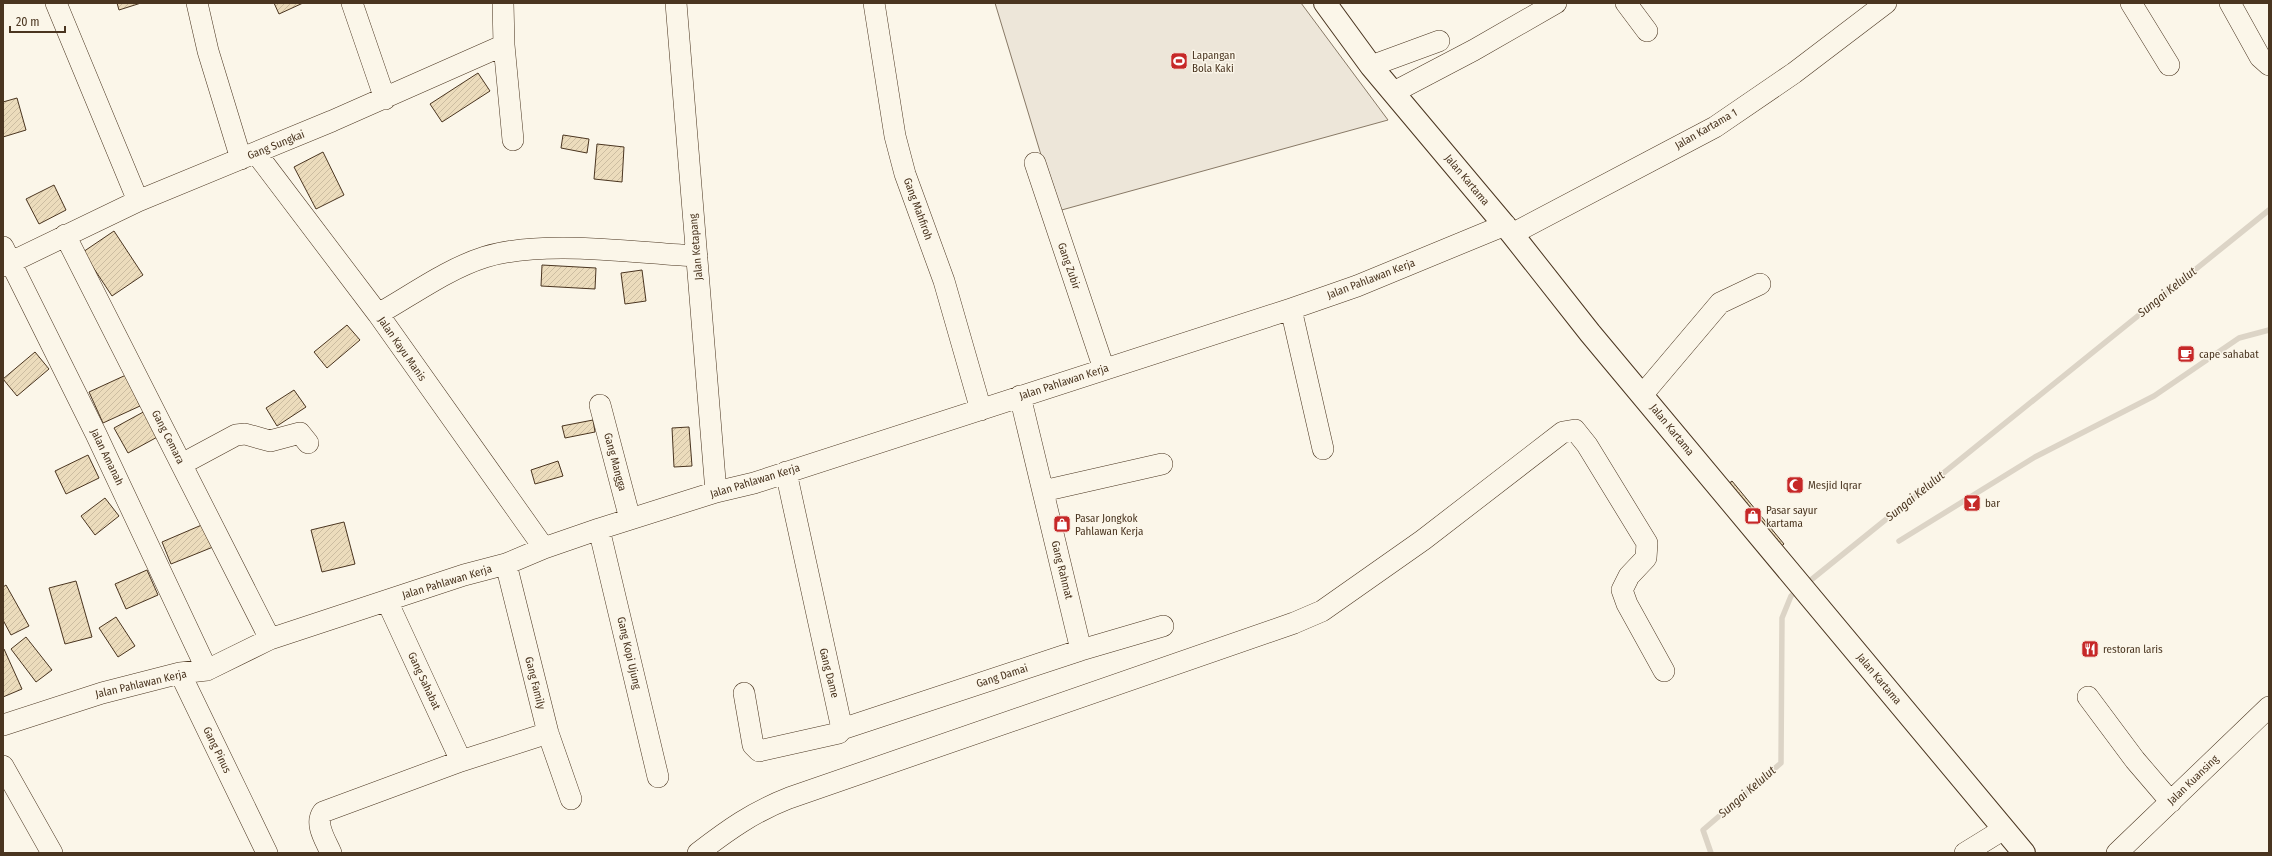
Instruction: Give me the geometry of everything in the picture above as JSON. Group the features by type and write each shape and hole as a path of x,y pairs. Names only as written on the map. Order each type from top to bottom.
{"main road":[{"name":"Jalan Kartama","path":"1325,3 1371,66 1509,230 1590,333 1644,394 1816,604 2024,853"}],"street":[{"path":"56,3 138,201"},
{"path":"197,3 208,50 248,156"},
{"path":"352,3 385,99"},
{"path":"503,3 504,46 513,140"},
{"name":"Jalan Ketapang","path":"676,3 716,492"},
{"name":"Gang Mahfiroh","path":"874,3 895,136 903,166 944,281 981,410"},
{"path":"1394,92 1474,50 1556,3"},
{"path":"1626,3 1647,31"},
{"name":"Jalan Kartama 1","path":"1509,230 1715,127 1794,73 1886,3"},
{"path":"2131,3 2169,65"},
{"path":"2230,3 2260,57 2269,65"},
{"path":"1371,66 1439,41"},
{"name":"Gang Sungkai","path":"5,259 65,236 138,201 385,99 504,46"},
{"name":"Jalan Kayu Manis","path":"248,156 378,314 544,548"},
{"name":"Gang Zubir","path":"1035,163 1104,369"},
{"name":"Jalan Pahlawan Kerja","path":"3,725 102,692 180,673 207,670 270,640 464,575 506,564 544,548 599,529 716,492 754,483 1291,309 1509,230"},
{"name":"Gang Cemara","path":"65,236 270,640"},
{"path":"378,314 463,266 486,257 511,252 537,248 583,249 696,256"},
{"name":"Jalan Amanah","path":"5,259 96,434 207,670"},
{"path":"1644,394 1720,303 1760,284"},
{"path":"1291,309 1323,449"},
{"name":"Gang Rahmat","path":"1020,396 1081,650"},
{"name":"Gang Mangga","path":"600,405 630,520"},
{"path":"698,853 732,826 759,810 789,798 1294,623 1322,611 1423,540 1563,432 1575,430 1587,445 1647,543 1646,558 1629,576 1622,590 1627,604 1664,671"},
{"path":"182,464 236,435 245,434 270,441 300,433 308,444"},
{"path":"1043,491 1162,464"},
{"name":"Gang Dame","path":"786,472 842,729"},
{"name":"Gang Kopi Ujung","path":"599,529 658,777"},
{"name":"Gang Family","path":"506,564 548,733 571,799"},
{"name":"Gang Sahabat","path":"387,601 462,761"},
{"name":"Gang Damai","path":"842,729 1081,650 1163,626"},
{"name":"Gang Pinus","path":"180,673 267,853"},
{"path":"744,693 753,745 759,751 839,733 842,729"},
{"path":"2088,697 2135,760 2170,802"},
{"name":"Jalan Kuansing","path":"2117,853 2269,707"},
{"path":"331,853 319,827 320,817 323,812 462,761 548,733"},
{"path":"3,766 52,853"},
{"path":"1966,853 2004,829"}],"shaded area":[{"name":"Lapangan Bola Kaki","path":"995,3 1301,3 1388,120 1058,211"}],"building":[{"path":"117,3 141,3 119,10"},
{"path":"274,3 303,3 279,14"},
{"path":"478,73 490,91 442,122 430,104"},
{"path":"17,98 26,130 3,137 3,102"},
{"path":"563,135 589,139 587,153 561,148"},
{"path":"597,144 624,147 622,182 594,179"},
{"path":"323,152 344,195 316,209 294,167"},
{"path":"54,185 66,210 39,224 26,199"},
{"path":"114,231 143,275 112,296 83,252"},
{"path":"542,265 596,268 595,289 541,286"},
{"path":"642,270 646,301 625,304 621,273"},
{"path":"347,325 360,340 327,368 314,352"},
{"path":"35,352 49,369 17,396 3,379"},
{"path":"126,375 140,406 103,423 89,392"},
{"path":"294,390 306,407 277,426 266,408"},
{"path":"147,410 161,435 128,453 114,428"},
{"path":"593,420 595,432 565,438 562,426"},
{"path":"689,427 692,466 674,467 672,428"},
{"path":"88,455 99,478 66,494 55,471"},
{"path":"558,461 563,476 535,484 531,470"},
{"name":"Pasar sayur kartama","path":"1732,481 1784,544 1775,551 1723,488"},
{"path":"105,498 119,516 95,535 81,516"},
{"path":"344,522 355,564 322,572 311,530"},
{"path":"204,524 213,547 171,564 162,542"},
{"path":"147,570 158,595 126,609 115,584"},
{"path":"76,581 92,637 65,644 49,588"},
{"path":"6,585 29,626 11,635 3,620 3,587"},
{"path":"116,617 135,646 118,657 99,628"},
{"path":"26,637 52,670 36,682 11,649"},
{"path":"4,649 22,689 3,697 3,650"}],"waterway":[{"name":"Sungai Kelulut","path":"1806,584 2269,210"},
{"path":"1899,541 2035,457 2154,396 2239,338 2269,330"},
{"name":"Sungai Kelulut","path":"1711,853 1703,830 1781,763 1782,618 1791,596 1799,589"}],"place":[{"name":"Lapangan Bola Kaki","path":"1179,61"},
{"name":"cape sahabat","path":"2186,354"},
{"name":"Mesjid Iqrar","path":"1795,485"},
{"name":"bar","path":"1972,503"},
{"name":"Pasar sayur kartama","path":"1753,516"},
{"name":"Pasar Jongkok Pahlawan Kerja","path":"1062,524"},
{"name":"restoran laris","path":"2090,649"}]}
